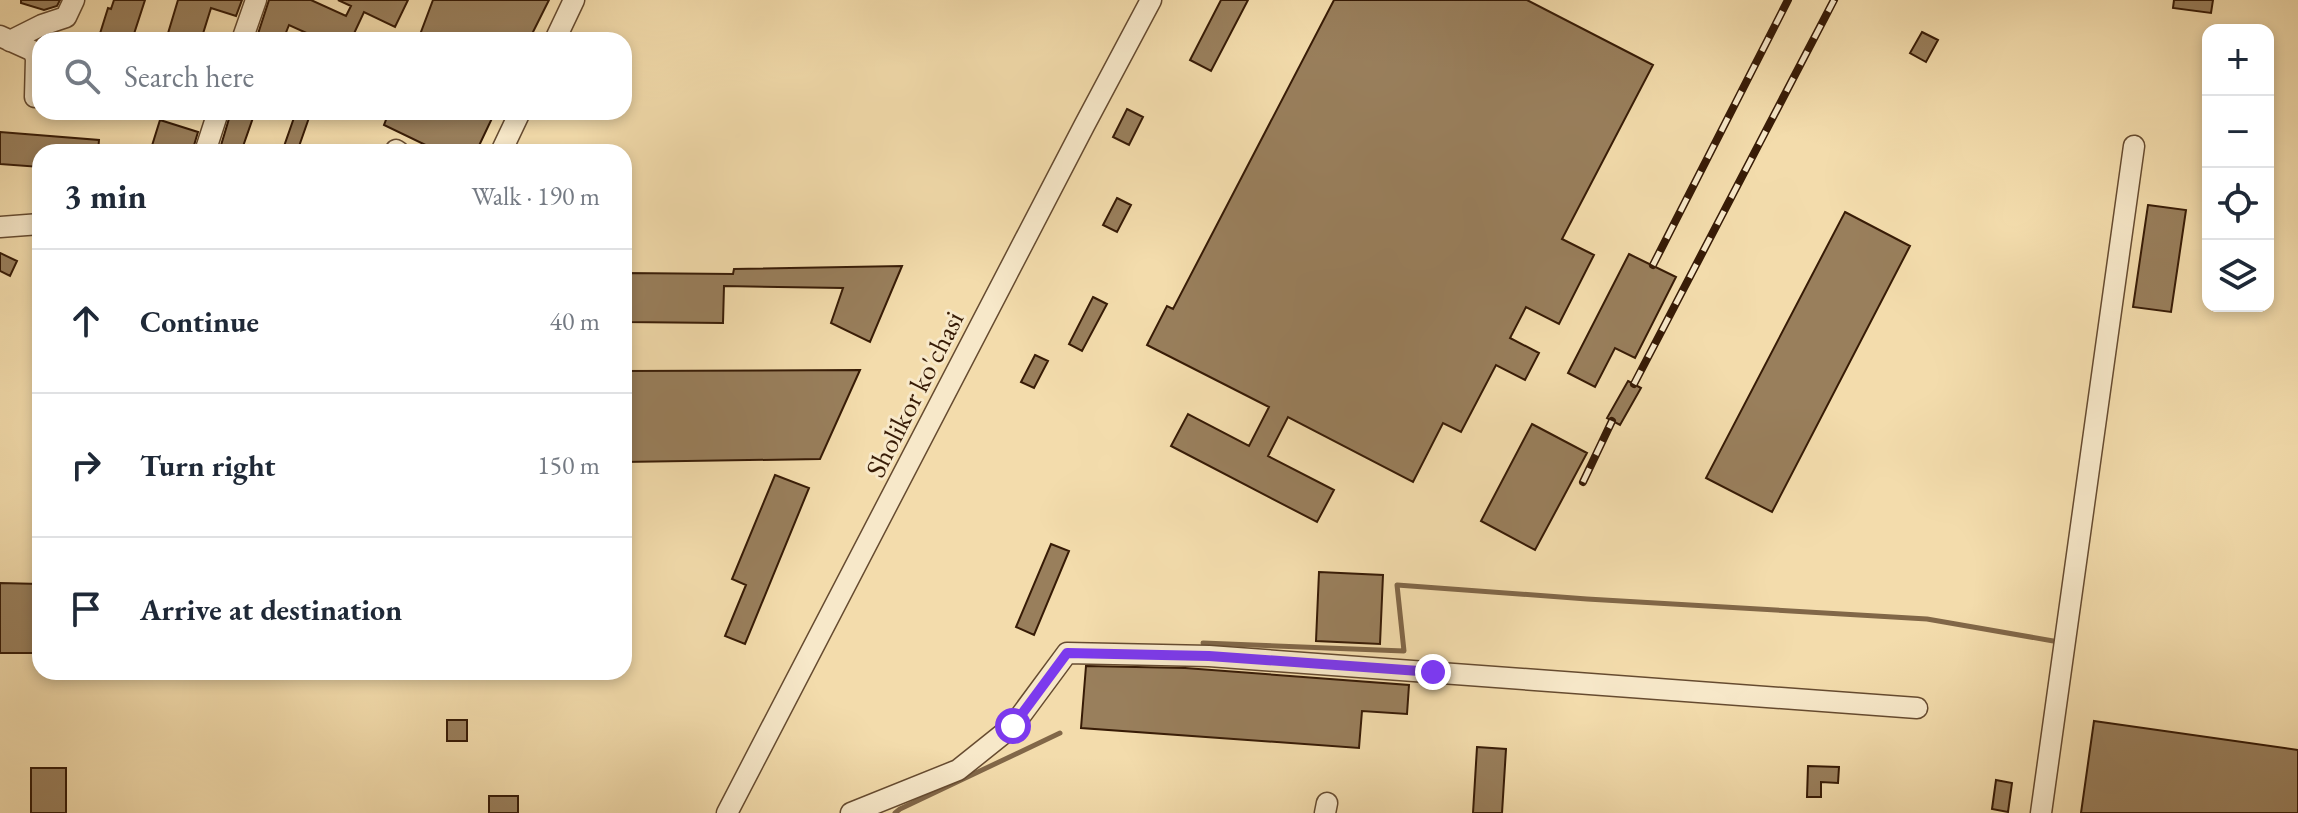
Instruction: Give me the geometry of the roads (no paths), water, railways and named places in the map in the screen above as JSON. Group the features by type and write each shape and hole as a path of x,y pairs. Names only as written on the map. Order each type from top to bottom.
{"street":[{"path":"5,39 66,17 74,0"},
{"path":"245,32 256,0"},
{"path":"559,32 574,0"},
{"name":"Sholikor ko'chasi","path":"727,813 1151,0"},
{"path":"5,39 32,51"},
{"path":"208,144 215,120"},
{"path":"505,144 516,120"},
{"path":"2041,813 2134,146"},
{"path":"0,227 32,225"},
{"path":"851,813 958,770 1013,726 1067,653 1209,656 1917,708"}],"waterway":[{"path":"1203,643 1404,651 1397,585 1927,619 2059,642"},
{"path":"895,813 1060,733"}],"railway":[{"path":"1653,265 1788,0"},
{"path":"1634,384 1834,0"},
{"path":"1583,482 1612,421"}]}
